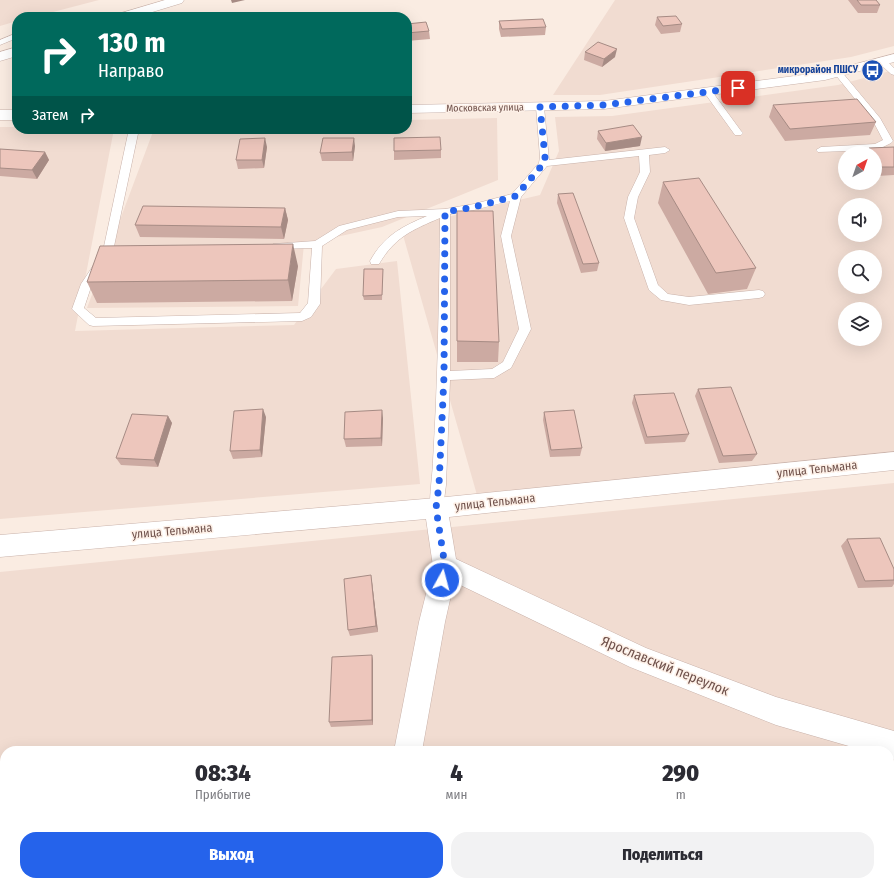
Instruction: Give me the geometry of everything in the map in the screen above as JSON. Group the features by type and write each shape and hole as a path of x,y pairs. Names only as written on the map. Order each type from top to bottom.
{"street":[{"path":"139,12 178,0"},
{"path":"0,57 12,53"},
{"name":"Московская улица","path":"412,109 604,105 825,76 888,59"},
{"path":"0,115 12,115"},
{"name":"улица Тельмана","path":"0,546 436,508 894,461"},
{"path":"409,746 432,622 445,566 436,508"},
{"name":"Ярославский переулок","path":"445,566 639,658 776,711 894,745"}],"lane":[{"path":"0,43 12,37"},
{"path":"888,59 894,72"},
{"path":"820,150 877,147 888,140 877,120 838,73"},
{"path":"708,92 738,133"},
{"path":"444,376 494,373 507,365 525,329 506,236 516,196 544,163 545,157 540,107"},
{"path":"133,134 112,251 87,284 78,309 94,322 302,317 307,314 314,304 317,244"},
{"path":"544,163 665,150"},
{"path":"644,152 645,172 633,197 628,218 652,287 665,297 689,301 759,294"},
{"path":"263,246 317,244 343,228 398,214 445,212 474,207 516,196"},
{"path":"375,261 380,250 395,236 445,212"},
{"path":"436,508 439,485 444,376 445,212"}],"shaded area":[{"path":"0,0 99,0 53,12 12,12 12,22 0,26"},
{"path":"615,0 894,0 894,46 851,57 600,95 553,95"},
{"path":"894,70 894,456 477,495 401,228 540,195 559,151 555,117 612,116 838,85"},
{"path":"497,118 498,180 382,227 304,244 298,306 87,308 152,134 412,134 412,120"},
{"path":"0,127 12,127 12,134 113,134 75,331 294,325 336,269 397,261 420,484 0,519"},
{"path":"894,483 894,746 0,746 0,572"}],"building":[{"path":"857,0 876,0 880,5 861,5"},
{"path":"676,16 682,24 663,26 657,17"},
{"path":"543,19 546,27 502,29 499,21"},
{"path":"426,22 429,31 412,33 412,23"},
{"path":"598,42 617,49 604,59 585,52"},
{"path":"857,99 876,122 790,129 773,105"},
{"path":"633,125 642,137 606,143 598,131"},
{"path":"440,137 441,150 394,151 394,138"},
{"path":"265,138 262,160 236,160 240,139"},
{"path":"323,138 354,138 352,152 320,153"},
{"path":"882,147 894,147 894,167 882,167"},
{"path":"0,149 45,152 32,170 0,168"},
{"path":"699,178 756,268 716,273 663,182"},
{"path":"573,193 599,263 583,264 558,194"},
{"path":"143,206 285,208 281,227 135,225"},
{"path":"457,211 493,211 499,342 457,341"},
{"path":"293,244 288,280 87,282 100,246"},
{"path":"364,269 383,269 382,295 363,296"},
{"path":"731,387 757,454 723,456 698,389"},
{"path":"674,393 689,434 647,437 634,395"},
{"path":"263,409 260,450 230,451 234,411"},
{"path":"382,410 381,438 344,439 345,412"},
{"path":"574,410 582,448 551,450 544,412"},
{"path":"132,414 168,416 154,460 116,458"},
{"path":"880,538 894,569 894,580 865,581 847,539"},
{"path":"371,575 376,626 348,630 344,579"},
{"path":"372,655 372,720 329,722 332,657"}],"place":[{"name":"микрорайон ПШСУ","path":"873,70"}],"route":[{"path":"442,580 445,566 436,508 439,485 444,376 445,212 474,207 516,196 544,163 545,157 540,107 604,105 738,88"}]}
